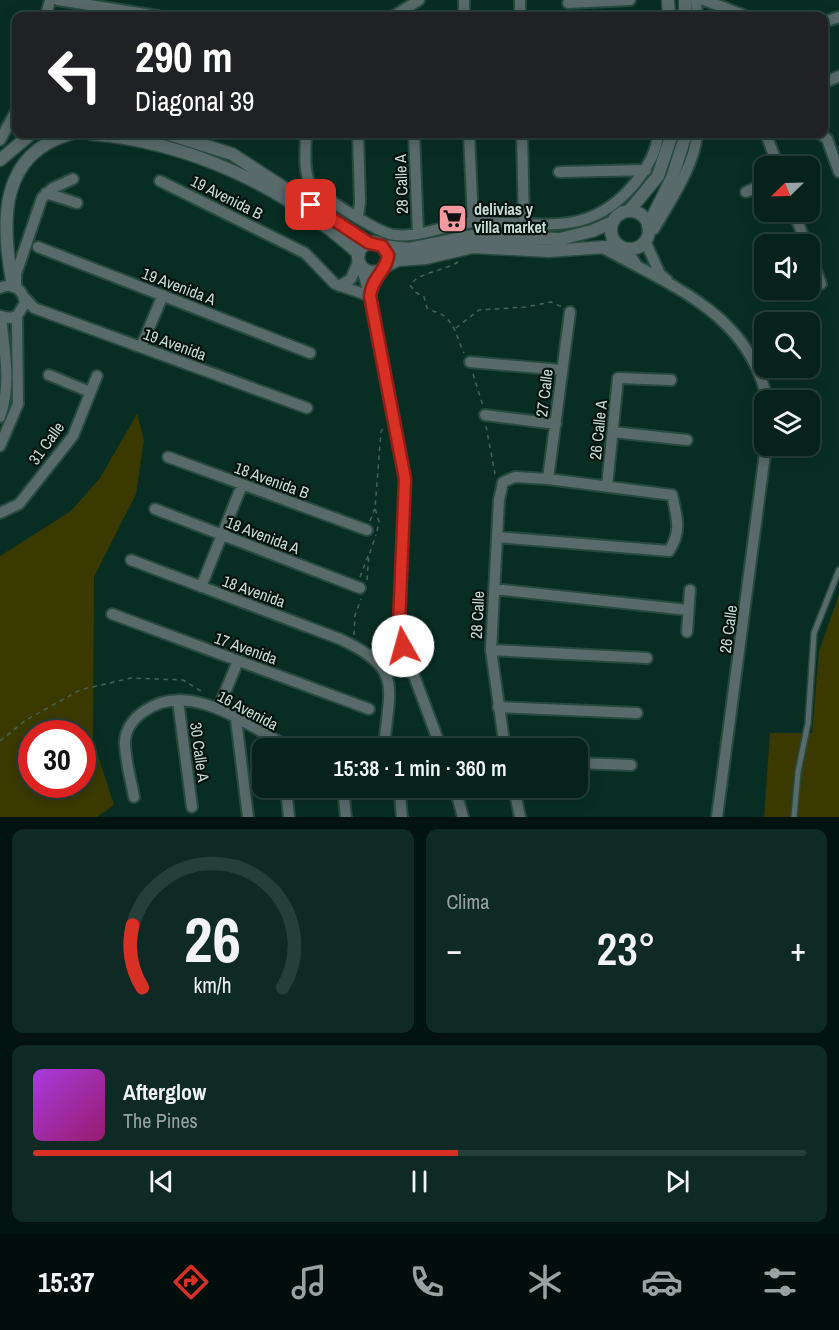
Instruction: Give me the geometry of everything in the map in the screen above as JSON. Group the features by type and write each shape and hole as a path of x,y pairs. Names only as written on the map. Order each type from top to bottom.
{"street":[{"path":"58,0 133,12"},
{"path":"409,12 419,0"},
{"path":"568,3 630,0"},
{"path":"704,0 736,12"},
{"path":"0,140 12,118"},
{"path":"0,160 26,138"},
{"path":"0,447 18,404 25,311 25,298 15,287 1,226 3,192 13,168 28,152 52,138"},
{"path":"123,138 155,142 190,152 224,166 284,199 344,241 368,271 383,268 398,260 426,258 473,247 549,251 637,248 672,178 685,138"},
{"path":"182,138 232,154 369,243 409,249 472,236 560,239 592,231 629,212 658,176 671,138"},
{"path":"306,138 307,173 315,189 358,217 394,235 418,233 473,222 563,225 590,218 617,201 646,170 658,138"},
{"path":"358,138 360,202 358,217"},
{"name":"28 Calle A","path":"414,138 418,233"},
{"path":"470,138 473,222"},
{"path":"522,138 524,224"},
{"path":"647,232 654,229 661,213 678,189 696,138"},
{"path":"768,138 774,156"},
{"path":"825,138 839,172"},
{"path":"559,172 646,170"},
{"path":"15,287 16,274 42,198 46,193 73,179"},
{"name":"19 Avenida B","path":"160,181 305,253 330,280 339,286 370,296"},
{"path":"746,192 754,188"},
{"path":"46,193 77,203"},
{"path":"629,212 641,215 660,274 676,288"},
{"path":"613,222 612,235 638,266"},
{"path":"339,286 351,279 363,247 369,243"},
{"path":"370,296 376,276 383,268 388,255 382,246"},
{"name":"19 Avenida A","path":"38,247 310,353"},
{"path":"605,249 711,309 751,352 765,390"},
{"path":"359,260 370,296 405,479 399,624 403,646 437,738"},
{"path":"0,288 15,287"},
{"path":"141,348 163,295"},
{"path":"0,417 6,401 8,378 0,316 25,311"},
{"name":"19 Avenida","path":"25,311 141,348 307,408"},
{"name":"27 Calle","path":"548,479 570,312"},
{"path":"470,362 562,370"},
{"path":"49,375 90,392"},
{"name":"31 Calle","path":"0,513 19,504 73,436 97,375"},
{"name":"26 Calle A","path":"608,486 618,378 671,380"},
{"path":"485,415 555,424"},
{"path":"613,432 687,440"},
{"name":"26 Calle","path":"717,817 765,456"},
{"name":"18 Avenida B","path":"168,457 367,530"},
{"path":"497,537 669,551 678,538 672,495 548,479 515,477 503,482"},
{"name":"28 Calle","path":"503,482 499,500 491,650 503,738"},
{"path":"201,587 242,485"},
{"name":"18 Avenida A","path":"155,509 358,587"},
{"name":"18 Avenida","path":"131,560 367,651 378,660 389,683 385,738"},
{"path":"494,589 688,610"},
{"path":"687,632 690,590"},
{"name":"17 Avenida","path":"112,614 369,709"},
{"path":"491,650 647,658"},
{"path":"218,709 238,661"},
{"name":"16 Avenida","path":"134,797 125,742 128,727 149,708 178,700 202,702 269,738"},
{"name":"30 Calle A","path":"178,700 192,807"},
{"path":"498,707 637,713"},
{"path":"236,719 248,817"},
{"path":"588,763 631,765"},
{"path":"287,798 289,817"},
{"path":"344,798 346,817"},
{"path":"400,798 402,817"},
{"path":"458,798 463,817"},
{"path":"516,798 520,817"}],"lane":[{"path":"794,817 798,772 808,723 814,633 839,570"}],"path":[{"path":"473,247 456,264 416,279 410,285 415,292 424,297 427,308 443,315 455,329 460,345 470,362 485,415 491,460 496,476 503,482"},
{"path":"455,329 479,310 526,308 551,302 570,312"},
{"path":"367,530 375,508"},
{"path":"358,587 369,555"},
{"path":"0,741 26,720 80,690 121,680 131,678 183,680 204,693"}],"shaded area":[{"path":"137,414 144,440 136,494 94,577 93,720 18,720 18,798 96,798 96,749 114,805 97,817 0,817 0,556 71,511 100,478"},
{"path":"839,595 839,817 764,817 770,733 812,733 819,651"}],"place":[{"name":"delivias y villa market","path":"453,218"}],"route":[{"path":"311,205 369,243 378,243 388,255 386,266 376,276 370,296 405,479 399,624 403,646"}]}
